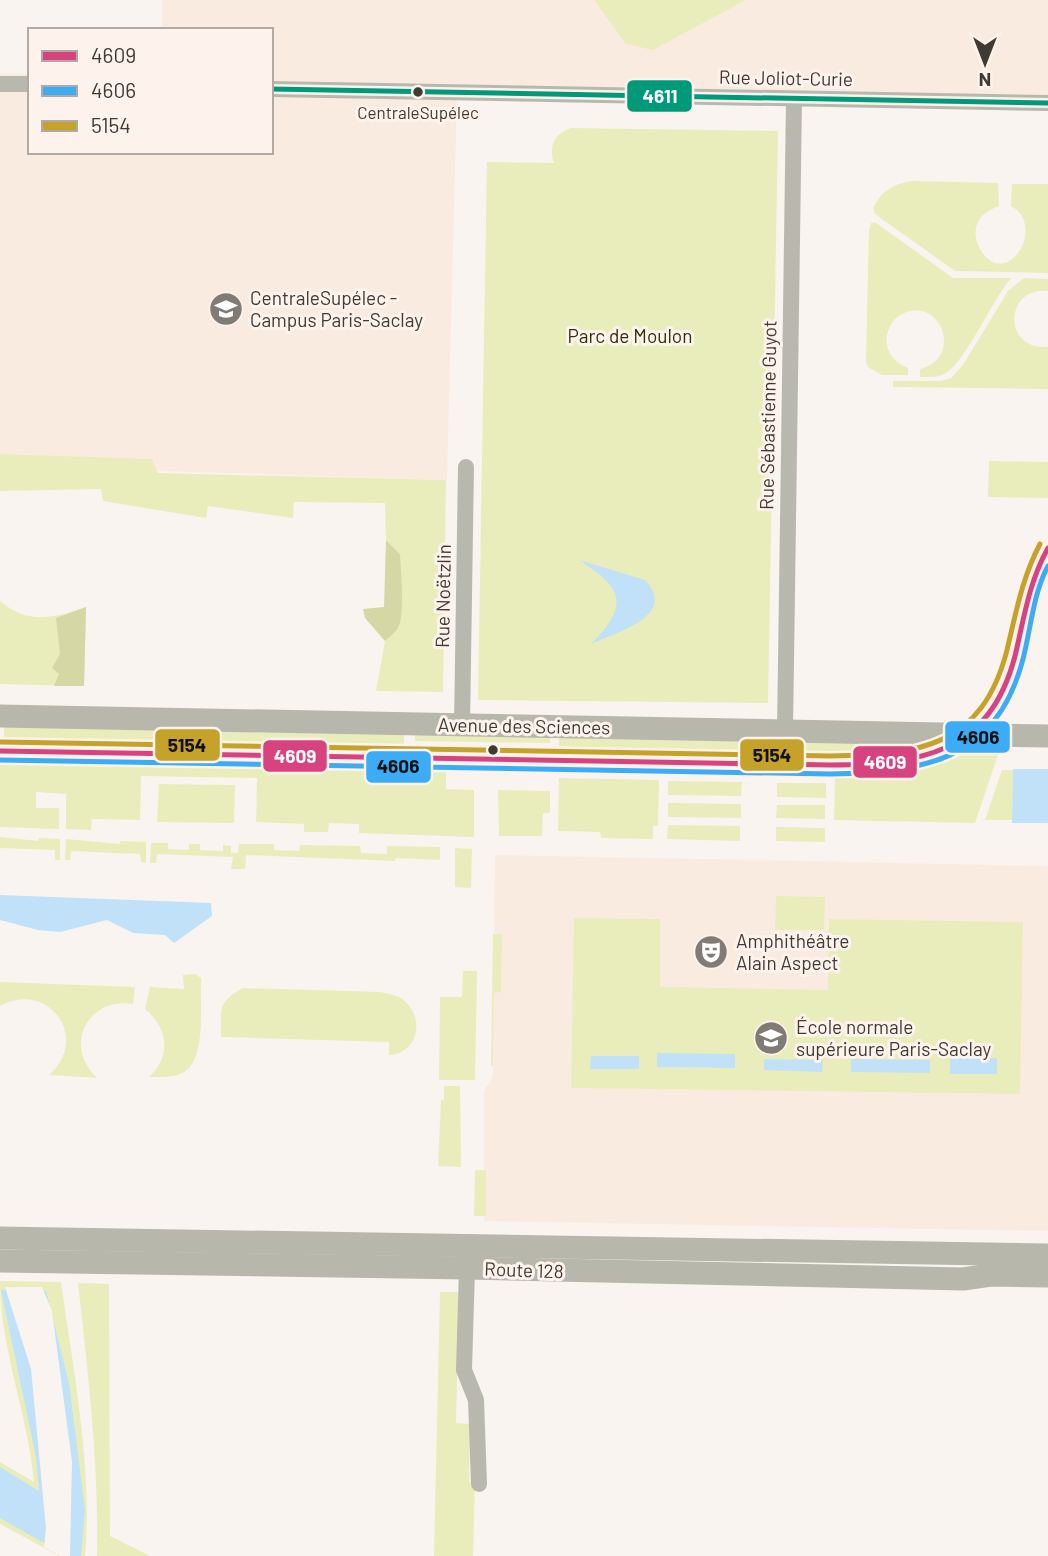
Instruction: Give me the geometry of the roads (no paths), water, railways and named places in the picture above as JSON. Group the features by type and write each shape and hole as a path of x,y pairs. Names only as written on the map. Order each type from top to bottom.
{"main road":[{"name":"Avenue des Sciences","path":"0,716 1048,736"},
{"name":"Route 128","path":"0,1237 1048,1255"},
{"name":"Route 128","path":"0,1261 963,1279 991,1275 1048,1276"}],"street":[{"path":"0,84 28,84"},
{"name":"Rue Joliot-Curie","path":"273,89 1048,103"},
{"name":"Rue Sébastienne Guyot","path":"785,731 794,100"},
{"name":"Rue Noëtzlin","path":"462,725 466,467"},
{"path":"467,1268 464,1370 476,1399 479,1484"}],"water":[{"path":"579,560 645,580 653,593 654,604 649,613 628,628 591,644 612,618 616,598 605,579"},
{"path":"1013,769 1048,769 1048,823 1012,823"},
{"path":"0,895 211,903 212,916 174,943 165,935 133,933 107,920 60,932 38,930 0,920"},
{"path":"657,1053 735,1054 735,1068 657,1067"},
{"path":"591,1056 639,1056 639,1069 590,1069"},
{"path":"950,1058 997,1058 997,1074 950,1074"},
{"path":"764,1059 823,1060 822,1072 764,1070"},
{"path":"851,1059 930,1060 930,1073 851,1072"},
{"path":"1,1290 46,1291 69,1383 85,1510 81,1556 67,1556 0,1518 0,1467 39,1491 36,1457"}],"place":[{"name":"CentraleSupélec","path":"418,92"},
{"name":"CentraleSupélec - Campus Paris-Saclay","path":"226,309"},
{"name":"Amphithéâtre Alain Aspect","path":"711,952"},
{"name":"École normale supérieure Paris-Saclay","path":"771,1038"}],"park label":[{"name":"Parc de Moulon","path":"630,336"}]}
